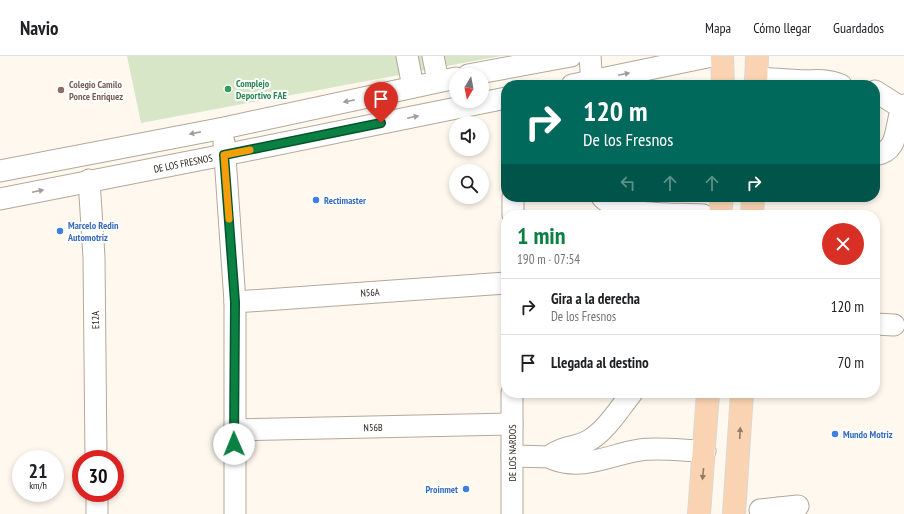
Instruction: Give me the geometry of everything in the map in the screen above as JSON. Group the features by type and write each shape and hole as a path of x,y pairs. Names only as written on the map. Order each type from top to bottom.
{"main road":[{"path":"722,56 722,80"},
{"path":"756,80 757,56"},
{"path":"699,514 705,451 708,398"},
{"path":"734,514 742,398"}],"street":[{"path":"407,56 413,87"},
{"path":"0,170 224,128 447,80 433,56"},
{"path":"489,76 509,76 571,56"},
{"path":"587,80 590,56"},
{"path":"624,80 653,77 712,56"},
{"path":"880,94 903,107 898,119 895,142 885,151 880,153"},
{"name":"DE LOS FRESNOS","path":"0,199 89,180 224,155 501,99"},
{"path":"224,128 224,155 235,302 235,514"},
{"name":"E12A","path":"89,180 94,257 96,450"},
{"path":"607,202 623,209 716,208"},
{"path":"664,202 716,208"},
{"name":"N56A","path":"235,302 501,283"},
{"name":"DE LOS NARDOS","path":"512,398 512,514"},
{"path":"552,457 554,453 564,447 585,443 596,436 628,398"},
{"name":"N56B","path":"234,430 512,424"},
{"path":"512,456 552,457 555,460 566,462 585,463 640,450 705,451"},
{"path":"97,502 97,514"}],"green space":[{"name":"Complejo Deportivo FAE","path":"127,56 501,56 141,123"}],"slow traffic":[{"path":"229,219 224,155 250,150"}],"place":[{"name":"Complejo Deportivo FAE","path":"228,89"},
{"name":"Colegio Camilo Ponce Enriquez","path":"61,90"},
{"name":"Rectimaster","path":"316,200"},
{"name":"Marcelo Redin Automotriz","path":"60,231"},
{"name":"Mundo Motriz","path":"835,434"},
{"name":"Proinmet","path":"466,489"}],"route":[{"path":"234,444 235,302 224,155 381,123"}]}
